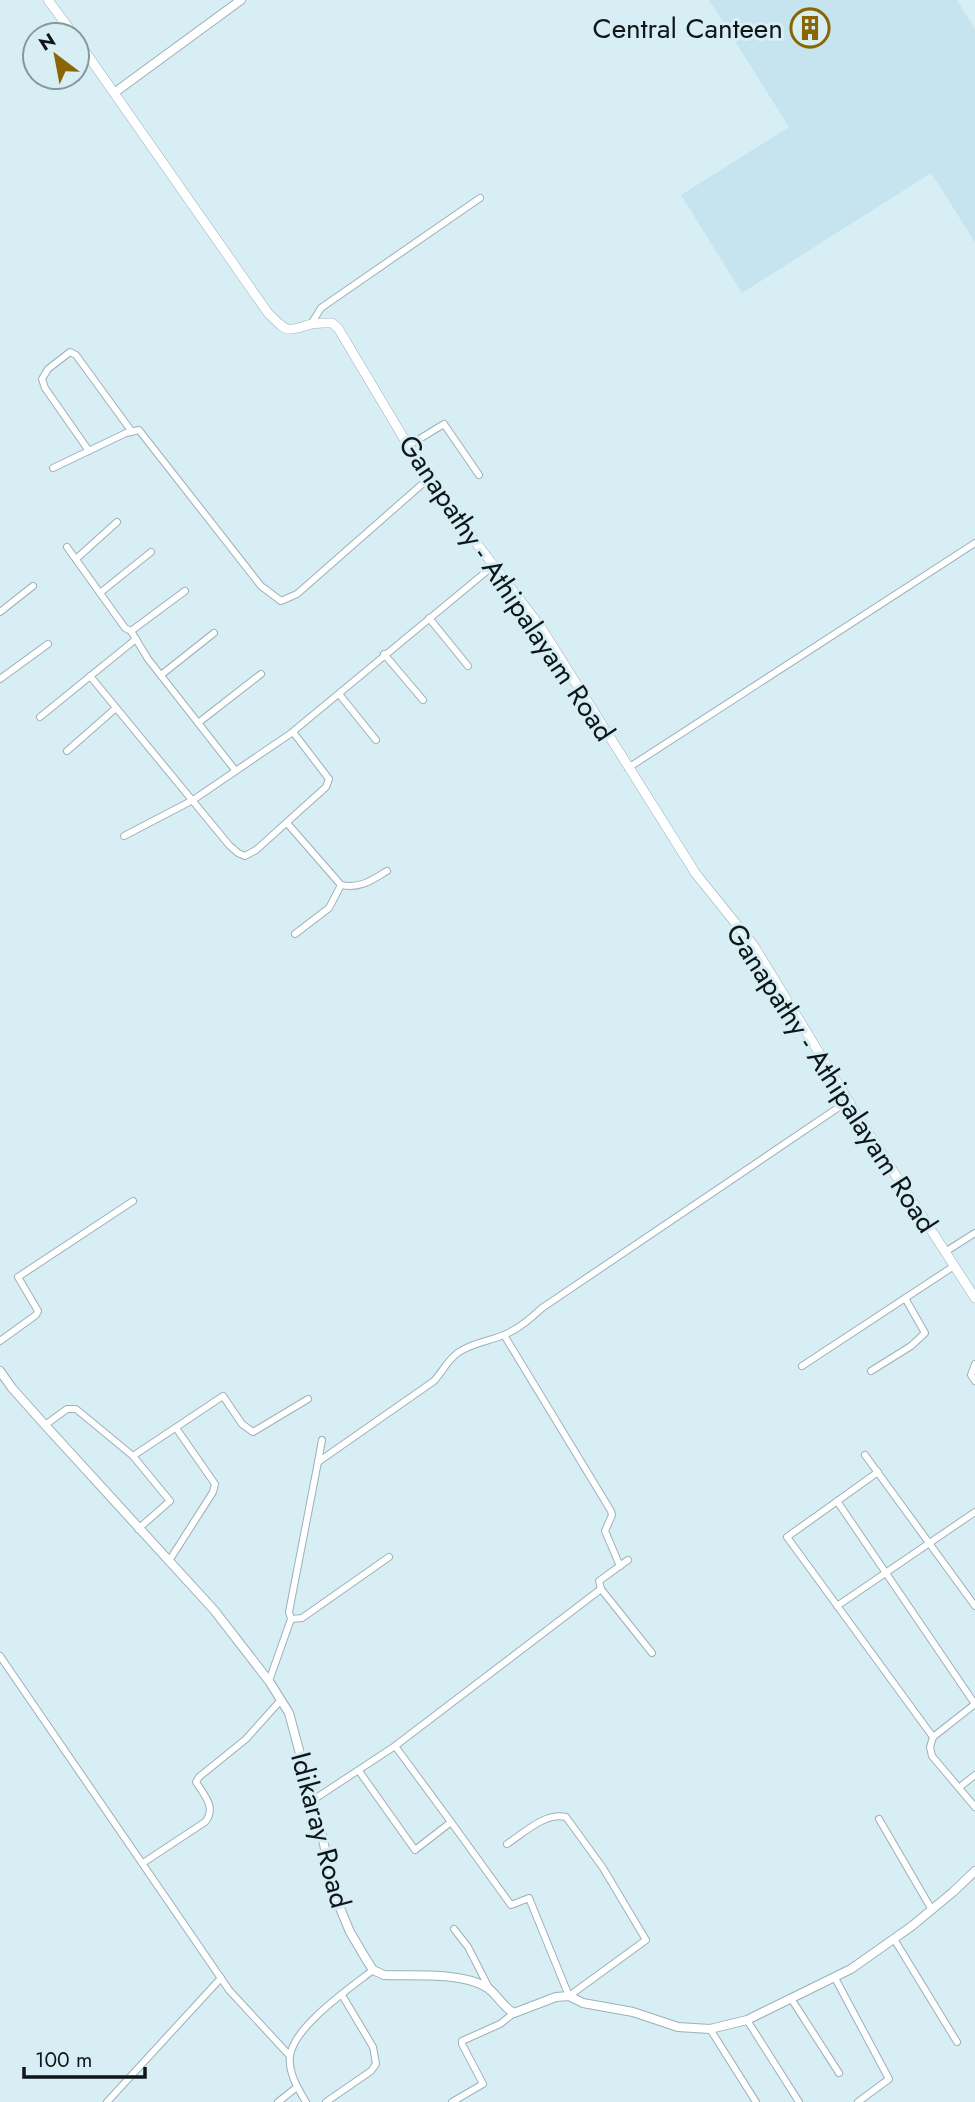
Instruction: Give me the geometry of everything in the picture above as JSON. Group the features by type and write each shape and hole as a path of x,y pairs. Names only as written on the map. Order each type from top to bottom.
{"main road":[{"path":"48,0 64,21"},
{"name":"Ganapathy - Athipalayam Road","path":"91,60 268,313 288,330 295,331 311,324 332,323 338,328 428,479 540,626 696,874 754,946 848,1101 975,1298"}],"street":[{"path":"114,93 241,0"},
{"path":"311,324 321,308 331,300 480,198"},
{"path":"89,451 44,388 42,379 48,369 70,352 76,355 132,432"},
{"path":"408,446 444,424 479,475"},
{"path":"53,468 139,430 261,586 281,601 297,594 428,479"},
{"path":"76,559 117,522"},
{"path":"628,768 975,543"},
{"path":"67,547 125,628 131,631 161,675 235,770"},
{"path":"100,593 151,552"},
{"path":"124,836 193,800 293,732 493,566"},
{"path":"0,612 33,586"},
{"path":"131,631 185,591"},
{"path":"429,618 468,666"},
{"path":"161,675 214,633"},
{"path":"40,717 136,639"},
{"path":"0,679 48,644"},
{"path":"384,654 423,700"},
{"path":"198,723 261,674"},
{"path":"90,676 229,845 245,856 257,850 326,788 329,779 293,732"},
{"path":"339,694 376,740"},
{"path":"67,751 116,708"},
{"path":"287,824 341,886 351,888 364,885 387,871"},
{"path":"295,934 329,908 341,886"},
{"path":"318,1462 434,1381 449,1359 459,1352 476,1343 504,1335 848,1101"},
{"path":"0,1341 38,1311 18,1277 133,1201"},
{"path":"945,1252 975,1233"},
{"path":"802,1366 954,1266"},
{"path":"871,1371 911,1346 925,1333 905,1298"},
{"path":"504,1335 611,1511 612,1515 605,1531 620,1566"},
{"path":"975,1364 971,1375 975,1381"},
{"name":"Idikaray Road","path":"0,1371 12,1388 214,1611 281,1700 289,1713 313,1800 335,1896 350,1932 373,1970"},
{"path":"133,1456 223,1396 243,1424 253,1432 308,1399"},
{"path":"45,1425 67,1409 76,1409 133,1456 170,1501 138,1528"},
{"path":"169,1561 215,1485 176,1429"},
{"path":"269,1681 291,1619 289,1612 322,1440"},
{"path":"865,1455 975,1606"},
{"path":"878,1472 787,1537 933,1737"},
{"path":"837,1501 975,1704 933,1737 930,1747 932,1756 975,1807"},
{"path":"837,1606 975,1512"},
{"path":"291,1619 302,1618 389,1557"},
{"path":"628,1560 599,1581 601,1589 652,1653"},
{"path":"313,1800 396,1746 601,1589"},
{"path":"0,1656 221,1978 290,2056"},
{"path":"143,1863 210,1816 211,1807 196,1782 199,1777 246,1739 281,1700"},
{"path":"396,1746 511,1905 529,1898 569,1996"},
{"path":"359,1771 415,1850 451,1822"},
{"path":"960,1787 975,1775"},
{"path":"507,1844 545,1819 554,1815 566,1817 603,1867 645,1935 646,1940 642,1944 569,1996"},
{"path":"879,1819 932,1910"},
{"path":"452,2102 483,2084 462,2041 499,2024 514,2013 556,1997 569,1996 583,2003 633,2012 678,2026 710,2029 747,2020 835,1978 932,1910 975,1871"},
{"path":"454,1929 468,1947 489,1988 507,2010 514,2013"},
{"path":"894,1939 957,2042"},
{"path":"306,2102 294,2082 290,2056 297,2037 373,1970 384,1975 468,1979 489,1988"},
{"path":"107,2102 221,1978"},
{"path":"835,1978 889,2079 858,2102"},
{"path":"326,2102 371,2071 376,2064 373,2047 342,1995"},
{"path":"792,2000 839,2073"},
{"path":"747,2020 799,2102"},
{"path":"710,2029 756,2102"},
{"path":"278,2102 297,2087"}],"shaded area":[{"path":"709,0 957,0 975,29 975,242 931,173 742,293 681,195 789,127"}],"place":[{"name":"Central Canteen","path":"810,28"}]}
